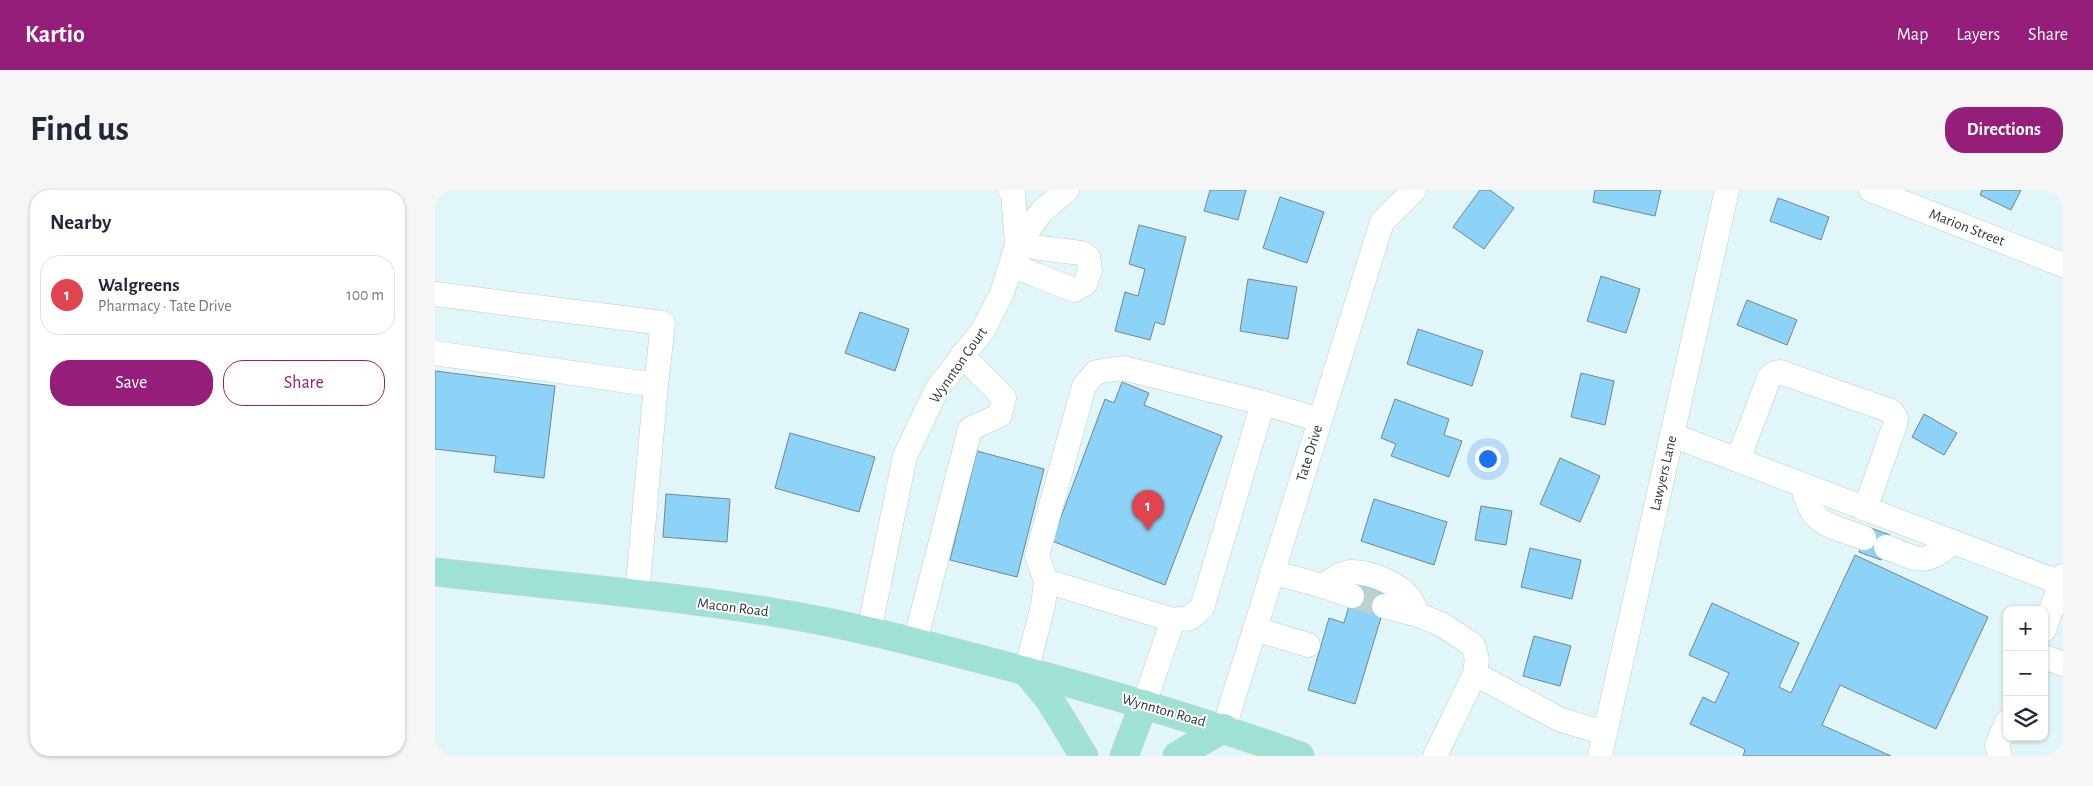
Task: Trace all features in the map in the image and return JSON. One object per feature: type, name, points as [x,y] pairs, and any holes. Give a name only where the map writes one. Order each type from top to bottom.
[{"type":"main road","name":"Macon Road","points":[[435,572],[772,612],[869,631],[1026,671]]},
{"type":"main road","name":"Wynnton Road","points":[[1026,671],[1224,728],[1300,756]]},
{"type":"main road","points":[[1026,671],[1049,699],[1084,756]]},
{"type":"main road","points":[[1124,756],[1144,704]]},
{"type":"main road","points":[[1177,756],[1224,728]]},
{"type":"street","points":[[1010,190],[1013,194],[1014,255]]},
{"type":"street","points":[[1014,255],[1042,211],[1067,190]]},
{"type":"street","name":"Tate Drive","points":[[1224,728],[1382,222],[1415,190]]},
{"type":"street","name":"Lawyers Lane","points":[[1600,756],[1727,190]]},
{"type":"street","name":"Marion Street","points":[[1871,190],[2063,265]]},
{"type":"street","name":"Wynnton Court","points":[[869,631],[905,456],[937,389],[983,330],[1002,293],[1014,255]]},
{"type":"street","points":[[435,294],[663,324],[637,595]]},
{"type":"street","points":[[435,353],[656,385]]},
{"type":"street","points":[[915,642],[970,429],[1000,415],[1004,398],[962,355]]},
{"type":"street","points":[[1026,671],[1043,606],[1046,581],[1037,556],[1084,386],[1096,372],[1123,368],[1263,403],[1319,420]]},
{"type":"street","points":[[1738,460],[1769,378],[1780,372],[1891,411],[1895,418],[1895,425],[1865,509]]},
{"type":"street","points":[[1046,581],[1173,620],[1191,618],[1202,608],[1263,403]]},
{"type":"street","points":[[1672,435],[1953,542],[2062,580],[2048,619]]},
{"type":"street","points":[[1803,485],[1806,503],[1813,515],[1821,522],[1875,543],[1912,557],[1927,560],[1937,555],[1953,542]]},
{"type":"street","points":[[1273,572],[1352,596]]},
{"type":"street","points":[[1323,586],[1333,579],[1350,572],[1371,576],[1398,586],[1411,600],[1417,615]]},
{"type":"street","points":[[1384,606],[1441,624],[1473,645],[1477,660],[1475,674],[1435,756]]},
{"type":"street","points":[[1144,704],[1173,620]]},
{"type":"street","points":[[1255,629],[1307,645]]},
{"type":"street","points":[[2048,658],[2063,664]]},
{"type":"street","points":[[1475,674],[1561,720],[1605,733]]},
{"type":"street","points":[[2000,756],[1997,745],[2003,731]]},
{"type":"building","points":[[1210,190],[1246,190],[1238,220],[1204,211]]},
{"type":"building","points":[[1480,190],[1490,190],[1514,208],[1484,249],[1453,227]]},
{"type":"building","points":[[1595,190],[1661,190],[1655,216],[1593,202]]},
{"type":"building","points":[[1982,190],[2021,190],[2011,210],[1980,195]]},
{"type":"building","points":[[1280,197],[1324,212],[1307,263],[1263,248]]},
{"type":"building","points":[[1778,198],[1829,217],[1821,240],[1770,221]]},
{"type":"building","points":[[1139,225],[1186,237],[1164,325],[1155,322],[1150,340],[1115,331],[1125,292],[1138,296],[1145,269],[1129,264]]},
{"type":"building","points":[[1601,276],[1640,289],[1626,333],[1587,321]]},
{"type":"building","points":[[1248,279],[1297,287],[1288,339],[1240,331]]},
{"type":"building","points":[[1747,300],[1797,320],[1787,345],[1737,325]]},
{"type":"building","points":[[860,312],[909,329],[895,371],[845,353]]},
{"type":"building","points":[[1418,329],[1483,351],[1472,386],[1407,364]]},
{"type":"building","points":[[435,371],[555,386],[544,478],[494,472],[496,456],[435,449]]},
{"type":"building","points":[[1581,373],[1614,381],[1605,425],[1571,417]]},
{"type":"building","points":[[1122,382],[1149,393],[1144,405],[1222,436],[1165,585],[1052,541],[1105,399],[1114,403]]},
{"type":"building","points":[[1395,399],[1449,419],[1444,435],[1462,441],[1449,477],[1391,456],[1396,444],[1381,438]]},
{"type":"building","points":[[1924,414],[1957,433],[1944,455],[1912,437]]},
{"type":"building","points":[[790,433],[875,457],[859,512],[775,488]]},
{"type":"building","points":[[977,451],[1044,469],[1017,577],[950,560]]},
{"type":"building","points":[[1560,458],[1600,476],[1580,522],[1540,504]]},
{"type":"building","points":[[666,494],[730,499],[727,542],[663,537]]},
{"type":"building","points":[[1374,499],[1447,522],[1434,565],[1361,541]]},
{"type":"building","points":[[1481,506],[1512,511],[1506,545],[1475,540]]},
{"type":"building","points":[[1868,527],[1890,535],[1881,560],[1859,552]]},
{"type":"building","points":[[1530,548],[1581,560],[1572,599],[1521,587]]},
{"type":"building","points":[[1855,555],[1988,617],[1936,729],[1840,685],[1822,725],[1891,756],[1743,756],[1745,750],[1743,748],[1690,724],[1703,697],[1715,703],[1729,673],[1689,655],[1712,603],[1799,643],[1779,687],[1791,693]]},
{"type":"building","points":[[1356,581],[1389,591],[1355,704],[1308,690],[1329,618],[1344,623]]},
{"type":"building","points":[[1534,636],[1571,646],[1560,686],[1523,676]]},
{"type":"tunnel","points":[[1352,596],[1384,606]]},
{"type":"place","name":"Walgreens","points":[[1148,531]]}]
